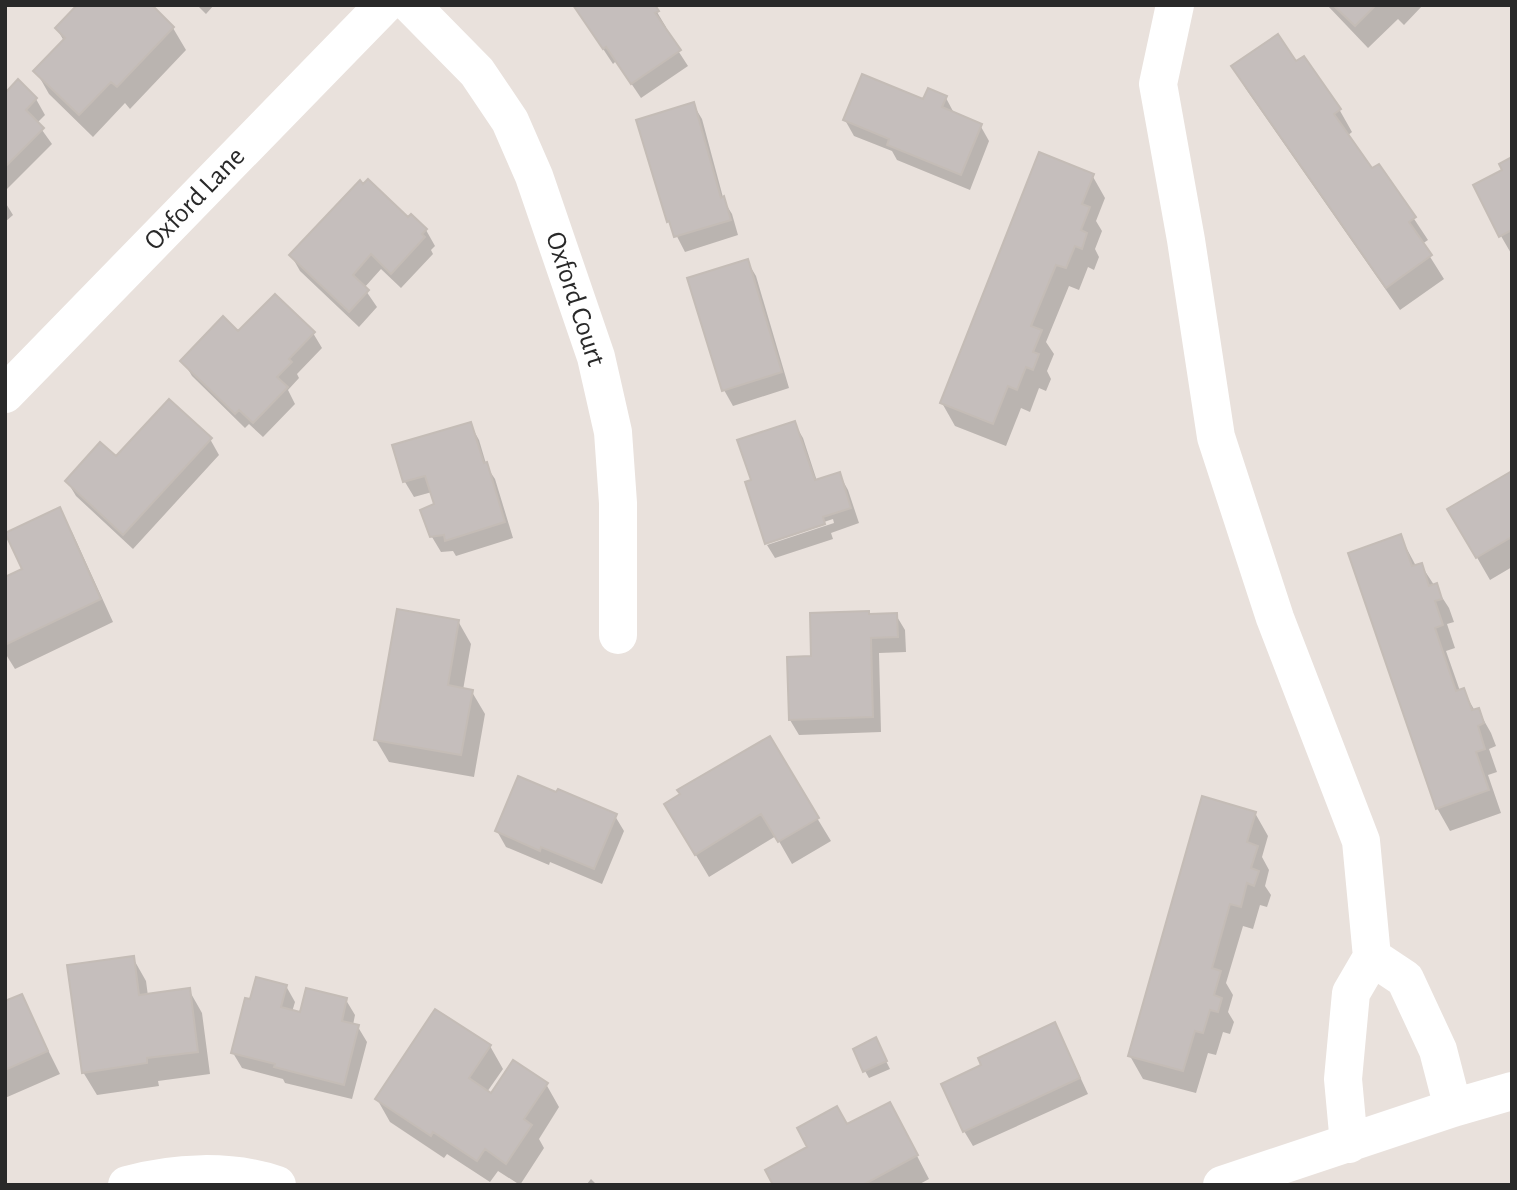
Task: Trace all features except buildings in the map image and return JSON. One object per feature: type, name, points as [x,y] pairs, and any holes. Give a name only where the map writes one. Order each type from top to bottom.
[{"type":"street","name":"Oxford Lane","points":[[5,394],[384,5]]},
{"type":"street","name":"Oxford Court","points":[[411,5],[477,72],[510,121],[534,176],[596,357],[613,432],[618,503],[618,635]]},
{"type":"street","points":[[1175,5],[1158,84],[1186,240],[1216,437],[1275,618],[1361,841],[1372,957],[1351,993],[1343,1079],[1349,1144]]},
{"type":"street","points":[[1372,957],[1405,979],[1438,1050],[1453,1108]]},
{"type":"street","points":[[1222,1185],[1512,1091]]},
{"type":"street","points":[[127,1185],[154,1177],[212,1174],[277,1185]]}]
